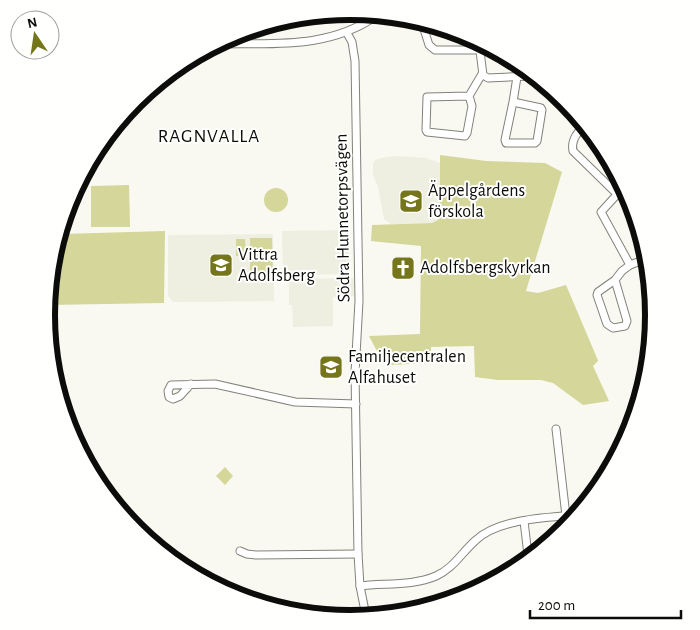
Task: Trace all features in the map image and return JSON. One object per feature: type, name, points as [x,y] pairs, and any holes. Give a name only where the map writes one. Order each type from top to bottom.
[{"type":"street","points":[[233,44],[323,40],[347,33],[368,21]]},
{"type":"street","points":[[424,30],[428,45],[435,50],[473,47]]},
{"type":"street","name":"Södra Hunnetorpsvägen","points":[[347,33],[352,42],[355,61],[359,301],[356,340],[358,554],[360,586],[365,609]]},
{"type":"street","points":[[469,96],[427,97],[427,132],[465,136],[467,133],[472,106],[469,96],[482,74],[479,50]]},
{"type":"street","points":[[482,74],[488,78],[523,76]]},
{"type":"street","points":[[513,102],[541,108],[535,143],[506,143],[505,140],[517,77]]},
{"type":"street","points":[[580,130],[576,134],[573,150],[617,194],[601,212],[630,265]]},
{"type":"street","points":[[615,280],[627,321],[624,326],[613,328],[607,324],[597,295],[599,290],[615,280],[622,271],[640,261]]},
{"type":"street","points":[[191,384],[221,385],[295,402],[356,404]]},
{"type":"street","points":[[360,586],[416,581],[432,577],[454,565],[476,540],[486,532],[508,524],[566,516],[556,429]]},
{"type":"street","points":[[524,521],[528,551]]},
{"type":"street","points":[[240,550],[247,554],[256,555],[358,554]]},
{"type":"shaded area","name":"Äppelgårdens förskola","points":[[397,156],[426,158],[440,163],[440,216],[438,220],[432,223],[391,224],[384,219],[378,187],[373,175],[373,164],[375,160],[381,158]]},
{"type":"shaded area","points":[[348,230],[349,274],[283,275],[282,231]]},
{"type":"shaded area","name":"Vittra Adolfsberg","points":[[273,234],[274,301],[173,302],[168,296],[168,235]]},
{"type":"shaded area","points":[[354,278],[354,296],[333,297],[333,326],[293,327],[292,305],[289,305],[289,279]]},
{"type":"green space","points":[[440,155],[486,161],[545,163],[562,172],[526,291],[538,293],[566,285],[597,358],[598,361],[593,366],[609,401],[583,405],[553,383],[541,380],[498,380],[475,377],[474,346],[431,347],[431,363],[388,365],[380,357],[369,336],[420,334],[421,246],[371,241],[372,225],[432,223],[438,220],[440,216]]},
{"type":"green space","points":[[129,185],[130,227],[91,227],[91,186]]},
{"type":"green space","points":[[276,188],[281,189],[287,195],[287,205],[281,211],[276,212],[271,211],[265,205],[264,200],[265,195],[271,189]]},
{"type":"green space","points":[[165,231],[164,303],[56,305],[58,276],[67,234]]},
{"type":"green space","points":[[250,238],[272,238],[273,273],[250,273]]},
{"type":"green space","points":[[236,239],[245,239],[246,256],[236,256]]},
{"type":"green space","points":[[225,467],[233,476],[225,485],[216,476]]},
{"type":"place","name":"Äppelgårdens förskola","points":[[411,201]]},
{"type":"place","name":"Vittra Adolfsberg","points":[[221,265]]},
{"type":"place","name":"Adolfsbergskyrkan","points":[[403,268]]},
{"type":"place","name":"Familjecentralen Alfahuset","points":[[331,367]]},
{"type":"district","name":"RAGNVALLA","points":[[209,136]]}]
